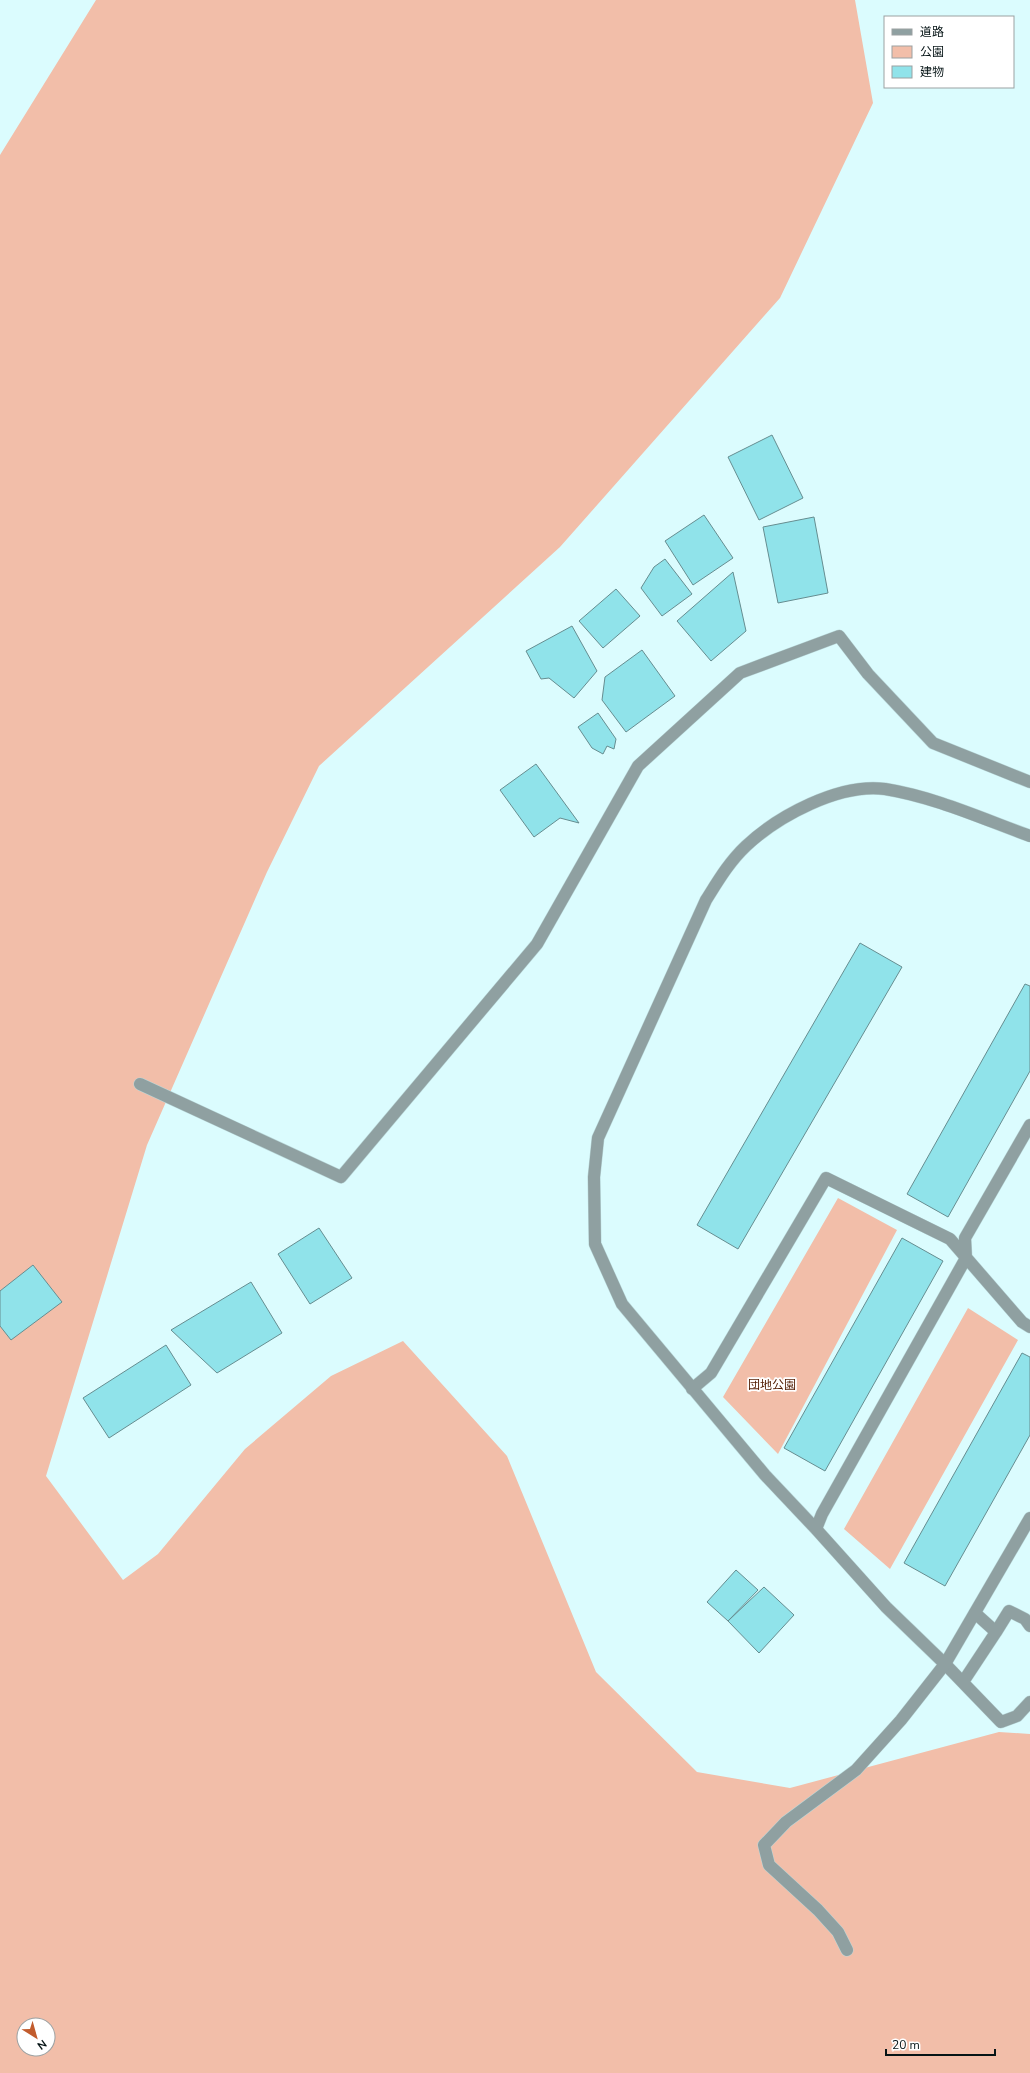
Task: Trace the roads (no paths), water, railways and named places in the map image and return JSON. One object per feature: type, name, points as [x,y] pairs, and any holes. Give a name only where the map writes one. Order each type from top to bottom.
[{"type":"street","points":[[140,1084],[341,1176],[537,944],[638,766],[740,673],[839,636],[868,674],[933,744],[1030,782]]},
{"type":"street","points":[[1030,836],[929,800],[884,789],[845,791],[801,808],[774,824],[746,847],[724,871],[706,900],[598,1138],[594,1177],[595,1244],[622,1304],[765,1475],[886,1607],[945,1664],[1001,1722],[1017,1716],[1030,1702]]},
{"type":"street","points":[[816,1529],[822,1514],[966,1258],[965,1238],[1030,1126]]},
{"type":"street","points":[[692,1388],[711,1373],[826,1178],[950,1239],[1022,1322],[1030,1327]]},
{"type":"street","points":[[847,1950],[838,1932],[828,1921],[769,1865],[764,1845],[786,1822],[856,1770],[901,1720],[945,1664],[1030,1518]]},
{"type":"street","points":[[963,1682],[1009,1611],[1025,1619],[1030,1626]]},
{"type":"street","points":[[975,1613],[996,1632]]},
{"type":"park label","name":"団地公園","points":[[772,1385]]}]
